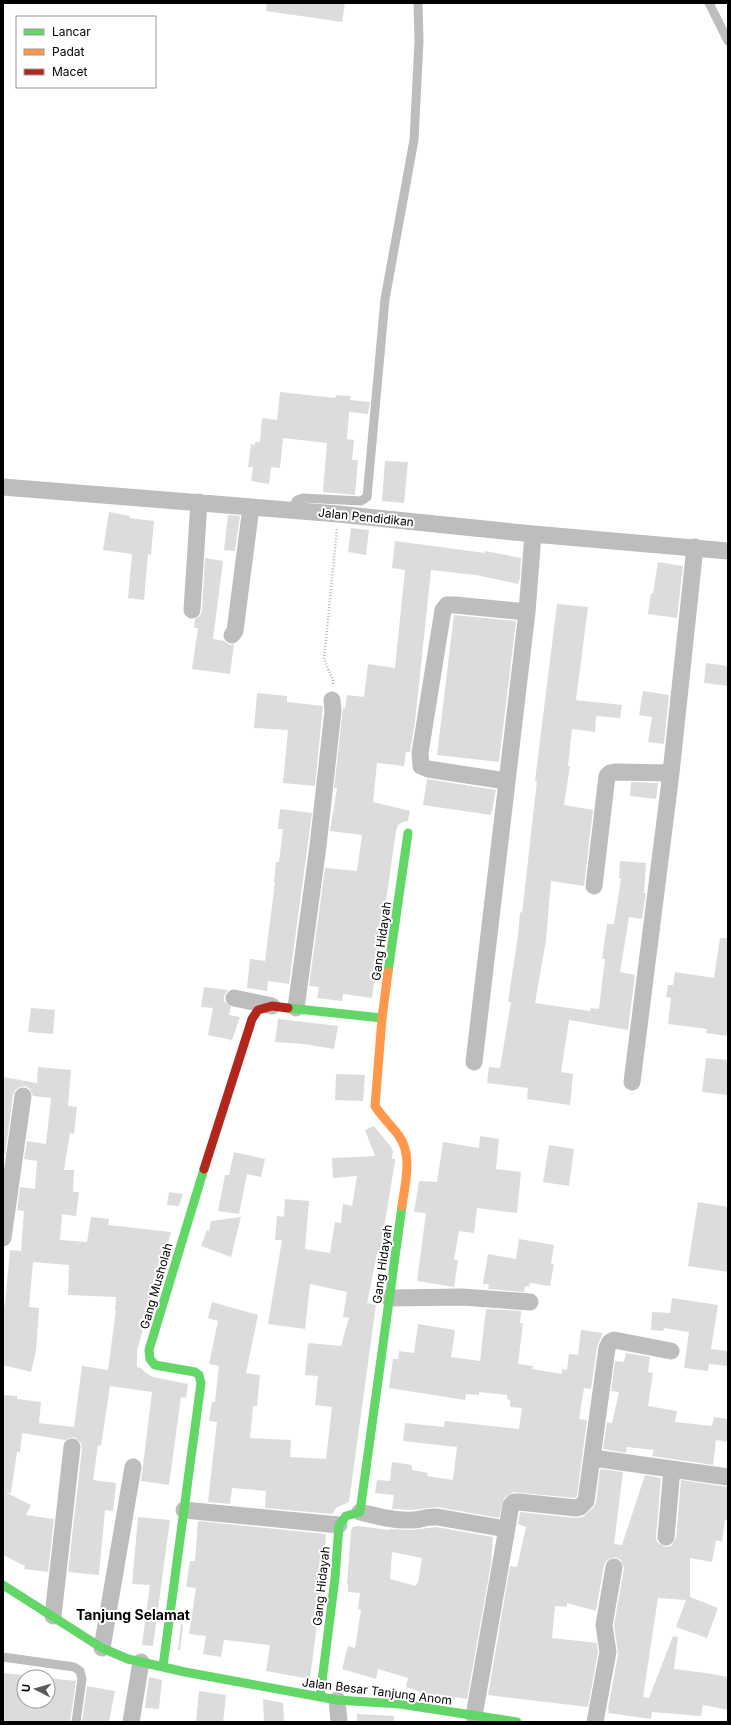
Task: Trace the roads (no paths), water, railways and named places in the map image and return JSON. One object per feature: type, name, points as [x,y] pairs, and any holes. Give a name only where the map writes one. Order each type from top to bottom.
[{"type":"street","name":"Jalan Pendidikan","points":[[3,487],[338,514],[533,534],[728,551]]},
{"type":"street","points":[[192,610],[199,502]]},
{"type":"street","points":[[232,635],[235,631],[251,507]]},
{"type":"street","points":[[474,1062],[527,612],[533,534]]},
{"type":"street","points":[[632,1082],[670,773],[695,547]]},
{"type":"street","points":[[506,781],[428,769],[421,766],[420,753],[443,610],[447,605],[455,605],[527,612]]},
{"type":"street","points":[[296,1008],[318,846],[333,711],[332,700]]},
{"type":"street","points":[[594,886],[607,776],[610,773],[615,772],[670,773]]},
{"type":"street","name":"Gang Hidayah","points":[[360,1512],[407,1154],[400,1138],[375,1106],[382,1018],[408,832]]},
{"type":"street","points":[[234,998],[272,1006],[382,1018]]},
{"type":"street","name":"Gang Musholah","points":[[163,1666],[201,1383],[199,1375],[195,1372],[155,1365],[150,1359],[149,1350],[186,1224],[252,1019],[258,1010],[272,1006]]},
{"type":"street","points":[[3,1238],[23,1096]]},
{"type":"street","points":[[389,1298],[462,1297],[530,1302]]},
{"type":"street","points":[[474,1716],[511,1505],[514,1502],[576,1508],[580,1507],[586,1501],[607,1348],[610,1342],[614,1340],[671,1351]]},
{"type":"street","points":[[53,1616],[72,1446]]},
{"type":"street","points":[[593,1458],[728,1478]]},
{"type":"street","points":[[102,1648],[133,1467]]},
{"type":"street","points":[[666,1537],[672,1469]]},
{"type":"street","points":[[184,1510],[339,1525],[346,1516],[360,1512],[386,1518],[411,1521],[426,1516],[437,1517],[506,1529]]},
{"type":"street","name":"Gang Hidayah","points":[[320,1697],[335,1578],[339,1525]]},
{"type":"street","points":[[595,1722],[608,1652],[604,1625],[614,1567]]},
{"type":"street","name":"Jalan Besar Tanjung Anom","points":[[3,1585],[102,1648],[128,1659],[337,1700],[400,1704],[517,1722]]},
{"type":"street","points":[[132,1722],[141,1662]]},
{"type":"street","points":[[337,1700],[339,1722]]},
{"type":"lane","points":[[291,510],[297,500],[303,498],[361,501],[367,497],[385,299],[414,140],[419,41],[418,3]]},
{"type":"lane","points":[[709,3],[728,41]]},
{"type":"lane","points":[[3,1657],[74,1667],[80,1671],[82,1679],[76,1722]]},
{"type":"district","name":"Tanjung Selamat","points":[[133,1614]]}]
